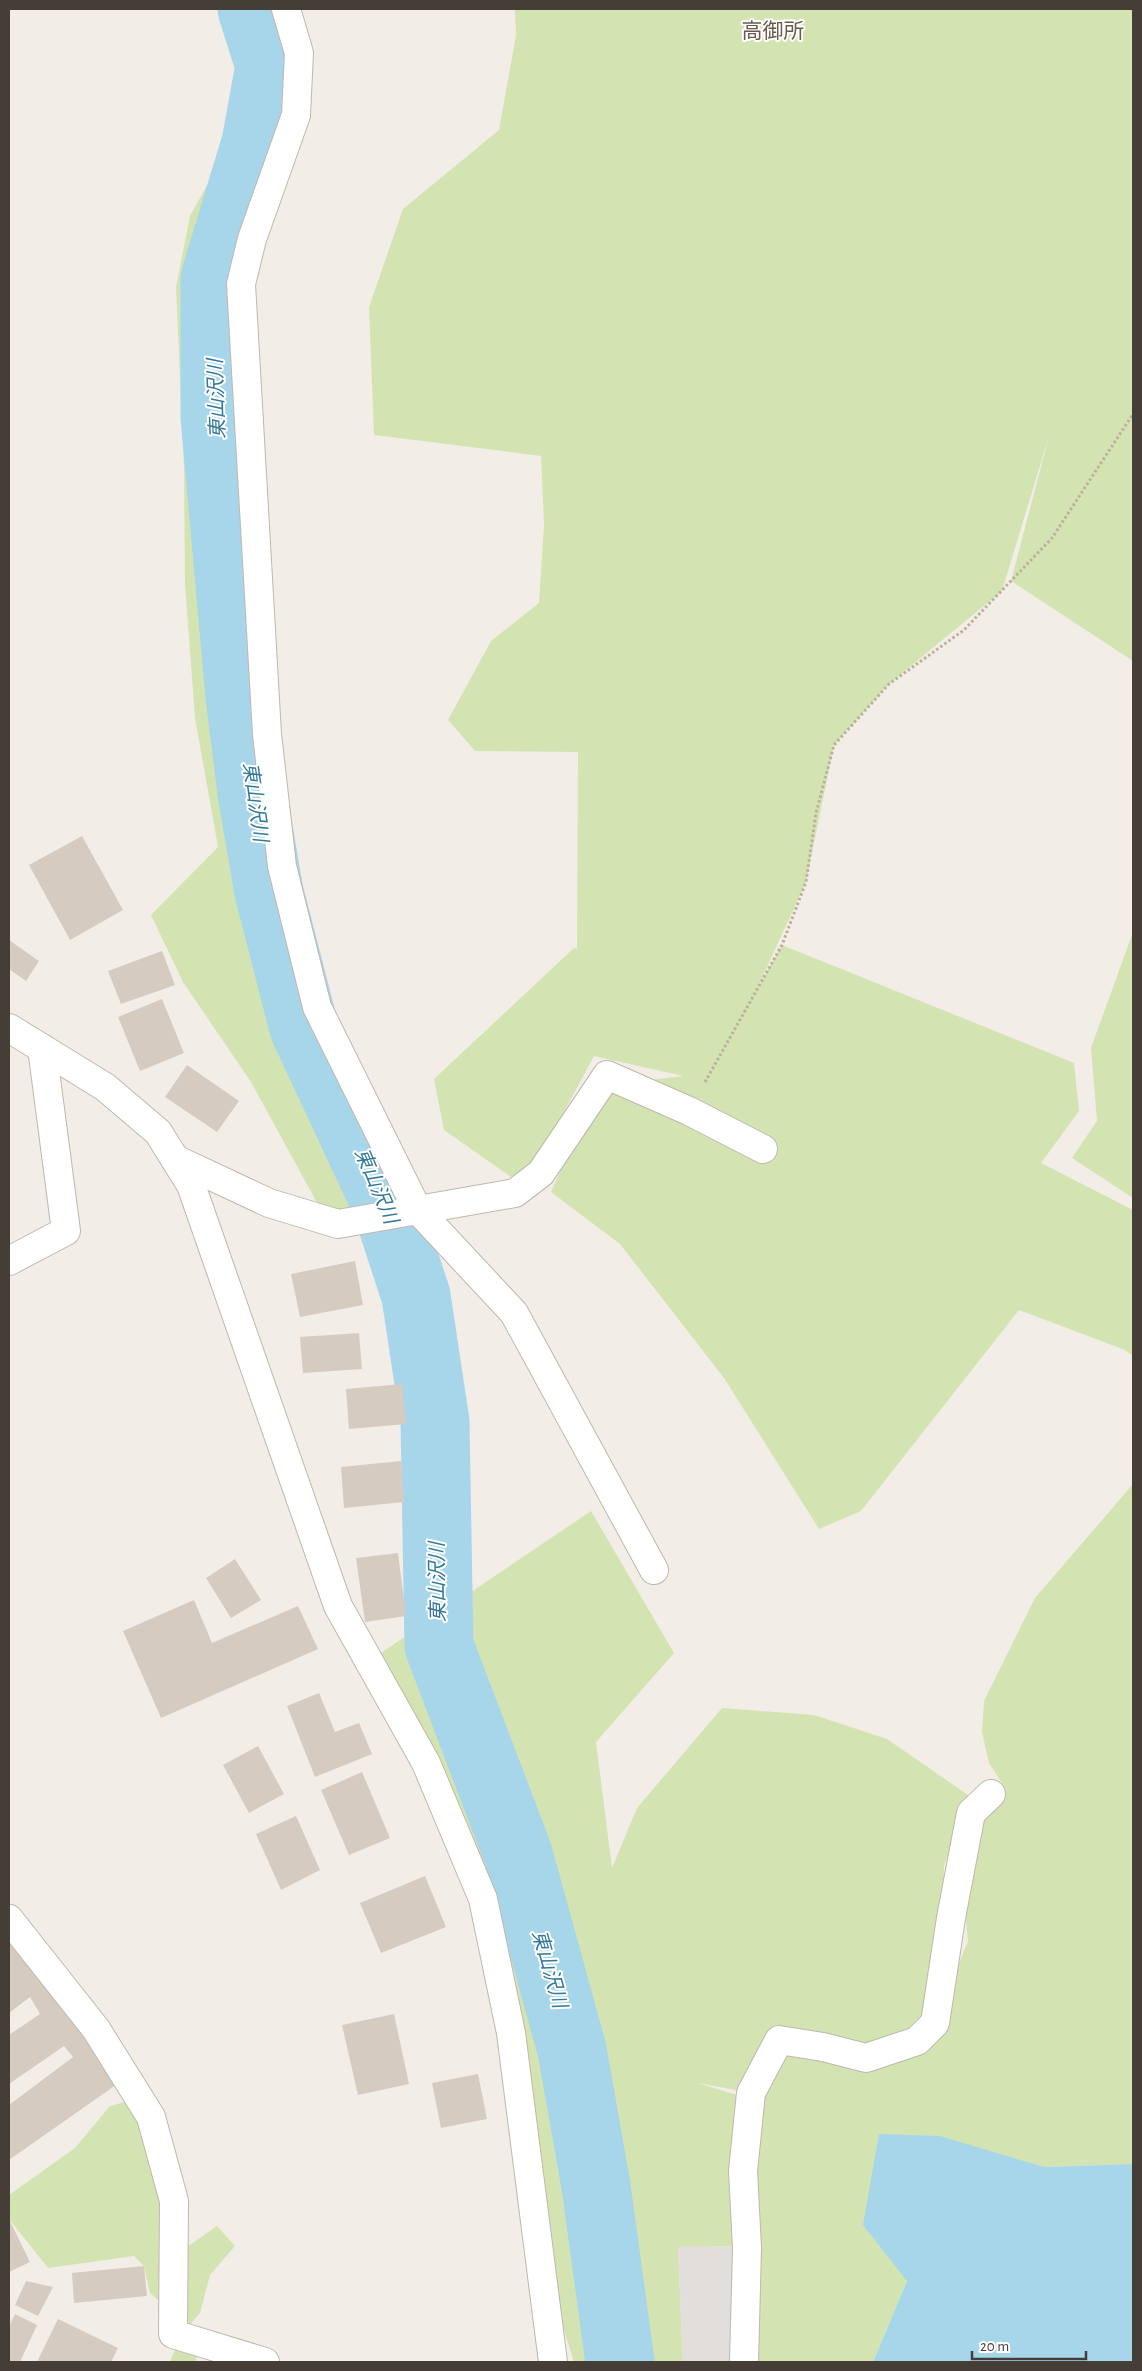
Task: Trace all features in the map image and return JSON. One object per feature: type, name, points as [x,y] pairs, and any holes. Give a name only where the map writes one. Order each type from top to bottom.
[{"type":"street","points":[[286,9],[299,53],[296,115],[252,239],[241,284],[268,744],[282,866],[317,1007],[410,1211],[514,1313],[654,1570]]},
{"type":"street","points":[[9,1028],[105,1087],[158,1132],[191,1185],[338,1606],[426,1763],[483,1899],[511,2033],[553,2362]]},
{"type":"street","points":[[9,1261],[66,1231],[42,1048]]},
{"type":"street","points":[[175,1159],[269,1203],[338,1224],[516,1193],[541,1173],[607,1075],[689,1111],[763,1150]]},
{"type":"street","points":[[744,2362],[747,2248],[744,2170],[751,2093],[779,2040],[823,2047],[866,2058],[917,2042],[935,2023],[951,1918],[971,1813],[991,1794]]},
{"type":"street","points":[[9,1919],[96,2029],[151,2118],[174,2201],[173,2334],[265,2362]]},
{"type":"path","points":[[689,1111],[782,945],[806,882],[816,813],[834,745],[889,684],[964,630],[1052,538],[1133,414]]},
{"type":"green space","points":[[223,9],[270,9],[289,58],[285,113],[245,231],[288,928],[401,1197],[327,1221],[251,1082],[183,982],[151,915],[218,847],[195,718],[185,584],[184,467],[176,287],[190,216],[225,153],[244,96],[231,32]]},
{"type":"green space","points":[[515,9],[1133,9],[1133,661],[1011,581],[1049,436],[1002,591],[889,684],[834,745],[806,882],[757,989],[782,945],[1074,1063],[1079,1111],[1041,1163],[1133,1210],[1133,1356],[1125,1350],[1019,1310],[861,1511],[819,1529],[724,1378],[620,1244],[551,1192],[599,1086],[683,1076],[594,1056],[524,1186],[444,1130],[434,1079],[574,948],[577,949],[578,752],[475,751],[448,720],[491,641],[539,603],[544,524],[541,456],[374,435],[369,307],[403,209],[499,130],[516,35]]},
{"type":"green space","points":[[1133,932],[1133,1198],[1072,1158],[1097,1121],[1091,1048]]},
{"type":"green space","points":[[1133,1484],[1133,2164],[1044,2167],[907,2281],[873,2362],[754,2362],[747,2246],[678,2247],[683,2362],[574,2362],[538,2245],[511,2033],[453,1826],[369,1661],[591,1511],[674,1653],[596,1742],[612,1868],[637,1808],[722,1708],[814,1715],[887,1739],[971,1797],[944,1865],[945,1991],[935,2023],[968,1941],[960,1862],[977,1808],[1002,1783],[989,1763],[982,1732],[984,1701],[1035,1598]],"holes":[[[698,2083],[751,2093],[750,2099]]]},
{"type":"green space","points":[[132,2100],[159,2188],[174,2256],[217,2226],[235,2246],[210,2275],[200,2313],[189,2326],[150,2293],[144,2266],[134,2256],[48,2268],[9,2219],[9,2195],[75,2148],[110,2106]]},
{"type":"green space","points":[[180,2337],[199,2353],[195,2362],[170,2362]]},
{"type":"shaded area","points":[[747,2246],[744,2362],[683,2362],[678,2247]]},
{"type":"water","points":[[879,2134],[940,2136],[1044,2167],[1133,2164],[1133,2362],[873,2362],[907,2281],[863,2225]]},
{"type":"building","points":[[82,836],[123,910],[70,940],[29,865]]},
{"type":"building","points":[[9,940],[39,961],[26,981],[9,969]]},
{"type":"building","points":[[162,951],[175,985],[121,1004],[108,971]]},
{"type":"building","points":[[162,999],[184,1053],[140,1071],[118,1017]]},
{"type":"building","points":[[187,1065],[239,1101],[217,1132],[165,1097]]},
{"type":"building","points":[[355,1261],[363,1305],[300,1317],[291,1274]]},
{"type":"building","points":[[359,1333],[362,1369],[303,1373],[300,1337]]},
{"type":"building","points":[[402,1384],[406,1424],[349,1429],[346,1389]]},
{"type":"building","points":[[401,1461],[404,1502],[344,1508],[341,1467]]},
{"type":"building","points":[[398,1553],[406,1616],[365,1622],[356,1558]]},
{"type":"building","points":[[235,1559],[261,1600],[231,1618],[206,1578]]},
{"type":"building","points":[[194,1600],[212,1643],[298,1606],[318,1649],[161,1718],[123,1631]]},
{"type":"building","points":[[319,1693],[335,1732],[359,1723],[372,1754],[315,1777],[287,1706]]},
{"type":"building","points":[[258,1746],[284,1794],[249,1813],[223,1765]]},
{"type":"building","points":[[362,1772],[390,1838],[349,1855],[321,1790]]},
{"type":"building","points":[[296,1816],[320,1870],[281,1890],[256,1834]]},
{"type":"building","points":[[425,1876],[446,1927],[381,1953],[360,1903]]},
{"type":"building","points":[[9,1934],[123,2080],[9,2160],[9,2105],[73,2057],[64,2046],[9,2084],[9,2035],[40,2014],[30,1997],[9,2013]]},
{"type":"building","points":[[394,2014],[409,2084],[358,2095],[342,2025]]},
{"type":"building","points":[[478,2074],[487,2119],[441,2128],[432,2083]]},
{"type":"building","points":[[9,2219],[30,2262],[9,2272]]},
{"type":"building","points":[[144,2266],[147,2296],[74,2303],[72,2273]]},
{"type":"building","points":[[26,2281],[53,2287],[38,2316],[15,2305]]},
{"type":"building","points":[[15,2314],[37,2325],[20,2362],[9,2362],[9,2327]]},
{"type":"building","points":[[58,2319],[118,2348],[111,2362],[37,2362]]},
{"type":"waterway","name":"東山沢川","points":[[252,9],[270,66],[256,143],[215,278],[215,417],[240,697],[252,793],[269,892],[304,1028],[386,1204],[416,1296],[435,1422],[439,1646],[518,1854],[572,2050],[596,2186],[620,2362]]},
{"type":"district","name":"高御所","points":[[773,31]]}]
